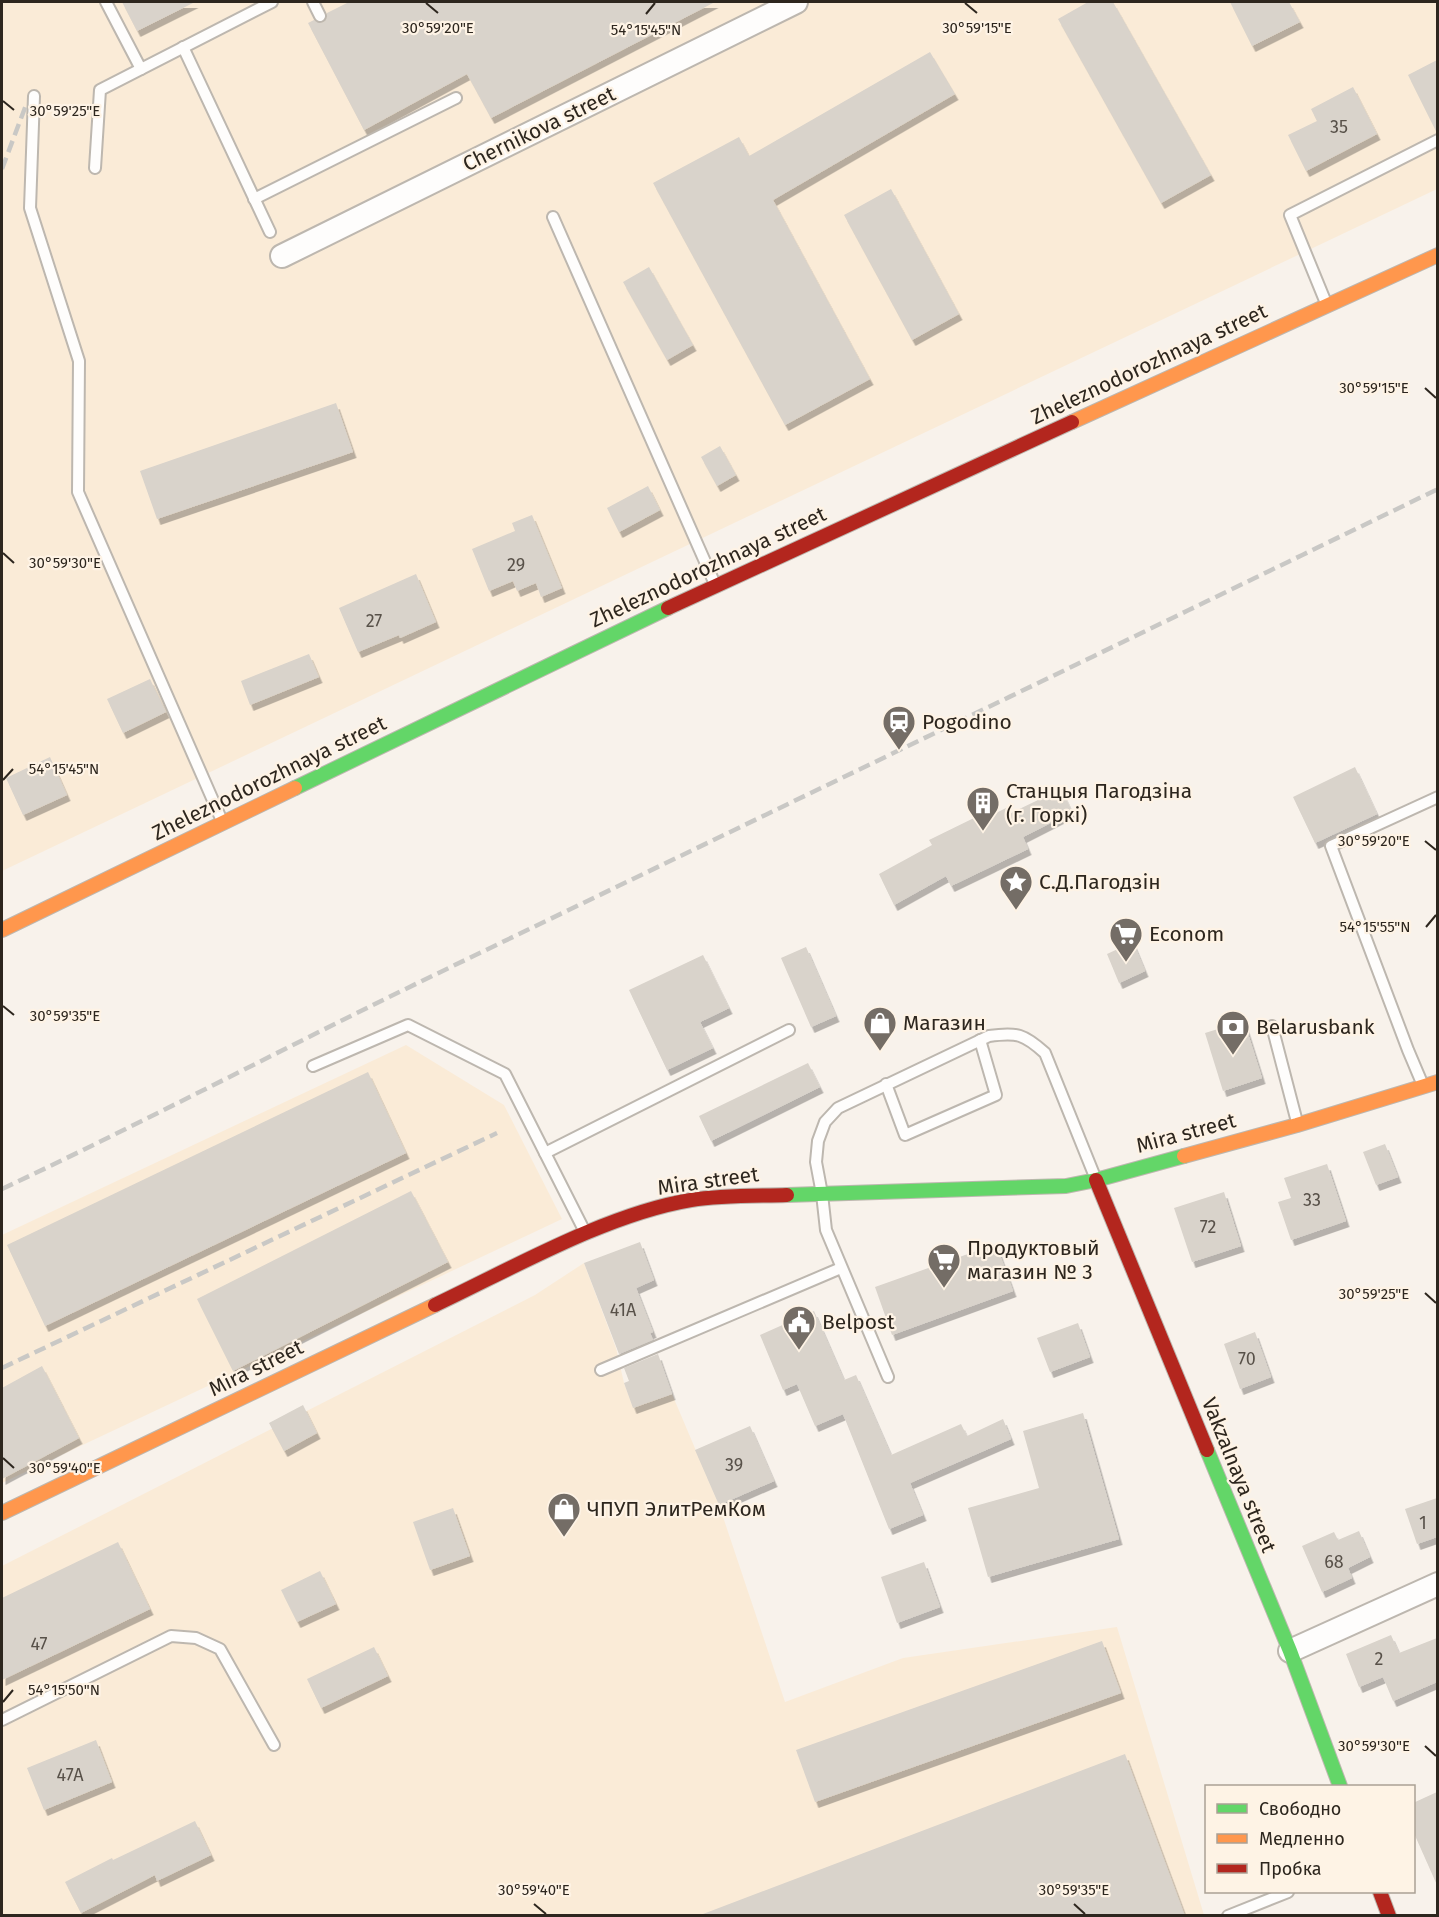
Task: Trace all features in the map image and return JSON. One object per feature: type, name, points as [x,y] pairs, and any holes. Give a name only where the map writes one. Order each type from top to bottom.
[{"type":"street","name":"Chernikova street","points":[[282,256],[796,2]]},
{"type":"street","name":"Zheleznodorozhnaya street","points":[[2,930],[715,585],[1437,255]]},
{"type":"street","name":"Mira street","points":[[2,1514],[586,1233],[649,1210],[690,1200],[734,1195],[1034,1188],[1066,1185],[1096,1180],[1298,1125],[1437,1082]]},
{"type":"street","name":"Vakzalnaya street","points":[[1096,1180],[1290,1651],[1340,1785]]},
{"type":"street","points":[[1290,1651],[1437,1584]]},
{"type":"street","points":[[1380,1893],[1389,1916]]},
{"type":"lane","points":[[106,2],[141,69]]},
{"type":"lane","points":[[95,168],[100,90],[272,2]]},
{"type":"lane","points":[[312,2],[320,16]]},
{"type":"lane","points":[[183,47],[270,232]]},
{"type":"lane","points":[[34,96],[30,208],[80,361],[78,492],[223,824]]},
{"type":"lane","points":[[254,199],[456,98]]},
{"type":"lane","points":[[1328,306],[1290,215],[1437,140]]},
{"type":"lane","points":[[553,218],[715,585]]},
{"type":"lane","points":[[1423,1086],[1331,846],[1437,797]]},
{"type":"lane","points":[[313,1066],[408,1025],[506,1074],[586,1233]]},
{"type":"lane","points":[[1272,1026],[1298,1125]]},
{"type":"lane","points":[[545,1153],[789,1030]]},
{"type":"lane","points":[[888,1377],[826,1230],[816,1162],[818,1141],[825,1122],[838,1108],[989,1036],[1012,1033],[1031,1041],[1045,1053],[1096,1180]]},
{"type":"lane","points":[[886,1084],[905,1135],[996,1095],[980,1040]]},
{"type":"lane","points":[[601,1370],[842,1268]]},
{"type":"lane","points":[[2,1720],[171,1636],[196,1638],[220,1649],[274,1745]]},
{"type":"lane","points":[[1228,1916],[1286,1893]]},
{"type":"shaded area","points":[[2,2],[1437,2],[1437,189],[2,871]]},
{"type":"shaded area","points":[[406,1045],[504,1105],[562,1219],[2,1483],[2,1235]]},
{"type":"shaded area","points":[[584,1263],[616,1348],[624,1383],[633,1407],[672,1394],[719,1505],[785,1702],[903,1658],[1117,1627],[1204,1915],[2,1916],[2,1566],[535,1295]]},
{"type":"building","points":[[122,2],[195,2],[137,31]]},
{"type":"building","points":[[349,2],[715,2],[491,118],[467,74],[364,130],[308,23],[314,20],[319,23],[324,22],[327,13]]},
{"type":"building","points":[[1088,2],[1113,2],[1211,175],[1161,203],[1058,19]]},
{"type":"building","points":[[1230,2],[1289,2],[1300,22],[1252,46]]},
{"type":"building","points":[[930,52],[955,94],[773,200],[870,379],[785,425],[653,183],[739,137],[749,156]]},
{"type":"building","points":[[1437,60],[1437,133],[1408,75]]},
{"type":"building","points":[[1353,87],[1377,134],[1306,171],[1288,135],[1317,121],[1311,109]]},
{"type":"building","points":[[891,189],[959,314],[912,340],[844,215]]},
{"type":"building","points":[[649,267],[693,345],[667,360],[623,282]]},
{"type":"building","points":[[336,403],[353,452],[157,519],[140,471]]},
{"type":"building","points":[[720,446],[736,475],[717,486],[701,457]]},
{"type":"building","points":[[648,486],[660,510],[619,532],[607,508]]},
{"type":"building","points":[[532,515],[562,588],[541,597],[536,583],[517,591],[513,581],[489,591],[472,549],[515,531],[512,523]]},
{"type":"building","points":[[416,574],[436,622],[400,638],[399,635],[358,652],[339,608]]},
{"type":"building","points":[[309,654],[319,677],[250,705],[241,681]]},
{"type":"building","points":[[150,679],[166,712],[123,733],[107,699]]},
{"type":"building","points":[[50,757],[67,795],[23,815],[6,778]]},
{"type":"building","points":[[1355,767],[1377,814],[1315,843],[1293,797]]},
{"type":"building","points":[[1061,789],[1072,812],[1023,837],[1028,849],[951,886],[946,876],[894,905],[879,874],[932,845],[929,840],[978,816],[980,821],[1008,807],[1011,813]]},
{"type":"building","name":"Econom","points":[[1133,942],[1145,971],[1119,983],[1107,954]]},
{"type":"building","points":[[806,947],[836,1016],[811,1027],[781,958]]},
{"type":"building","points":[[703,955],[729,1008],[700,1022],[713,1048],[667,1070],[629,990]]},
{"type":"building","name":"Belarusbank","points":[[1244,1021],[1262,1078],[1223,1091],[1205,1033]]},
{"type":"building","points":[[808,1063],[820,1087],[711,1141],[699,1116]]},
{"type":"building","points":[[368,1072],[406,1153],[45,1326],[7,1245]]},
{"type":"building","points":[[1385,1144],[1398,1177],[1376,1185],[1363,1152]]},
{"type":"building","points":[[1327,1164],[1346,1221],[1291,1240],[1278,1202],[1291,1198],[1284,1178]]},
{"type":"building","points":[[411,1191],[448,1262],[233,1371],[197,1299]]},
{"type":"building","points":[[1224,1192],[1241,1246],[1192,1262],[1174,1208]]},
{"type":"building","points":[[640,1242],[654,1280],[636,1288],[653,1332],[650,1333],[653,1340],[619,1354],[584,1263]]},
{"type":"building","name":"Продуктовый магазин № 3","points":[[996,1244],[1013,1291],[892,1335],[875,1287]]},
{"type":"building","points":[[814,1311],[844,1380],[856,1375],[891,1455],[961,1424],[967,1436],[1003,1419],[1011,1439],[910,1483],[923,1515],[889,1529],[843,1414],[815,1426],[797,1384],[783,1390],[760,1335]]},
{"type":"building","points":[[1078,1323],[1090,1357],[1050,1372],[1037,1338]]},
{"type":"building","points":[[1255,1332],[1271,1377],[1240,1389],[1224,1344]]},
{"type":"building","points":[[658,1354],[672,1394],[633,1408],[624,1383],[629,1381],[624,1368]]},
{"type":"building","points":[[42,1366],[79,1438],[2,1479],[2,1388]]},
{"type":"building","points":[[303,1405],[317,1433],[284,1451],[269,1423]]},
{"type":"building","points":[[1083,1413],[1119,1539],[988,1577],[968,1508],[1039,1488],[1023,1431]]},
{"type":"building","points":[[750,1426],[774,1481],[719,1505],[695,1450]]},
{"type":"building","points":[[1437,1498],[1437,1537],[1417,1544],[1405,1509]]},
{"type":"building","points":[[453,1508],[470,1556],[430,1570],[413,1522]]},
{"type":"building","points":[[1359,1531],[1370,1557],[1348,1568],[1352,1578],[1322,1592],[1302,1546],[1334,1532],[1338,1540]]},
{"type":"building","points":[[118,1542],[150,1609],[2,1680],[2,1598]]},
{"type":"building","points":[[924,1562],[940,1607],[897,1623],[881,1577]]},
{"type":"building","points":[[320,1571],[336,1604],[297,1622],[281,1590]]},
{"type":"building","points":[[1391,1635],[1399,1653],[1437,1638],[1437,1682],[1393,1701],[1383,1677],[1359,1687],[1346,1654]]},
{"type":"building","points":[[1102,1641],[1121,1693],[815,1802],[796,1750]]},
{"type":"building","points":[[374,1647],[388,1676],[321,1708],[307,1679]]},
{"type":"building","points":[[96,1740],[112,1782],[44,1810],[27,1768]]},
{"type":"building","points":[[1125,1754],[1185,1916],[703,1916],[703,1914]]},
{"type":"building","points":[[1437,1792],[1437,1885],[1415,1836],[1415,1802]]},
{"type":"building","points":[[195,1821],[211,1855],[157,1881],[155,1875],[81,1913],[65,1882]]},
{"type":"railway","points":[[2,169],[26,105]]},
{"type":"railway","points":[[2,1189],[426,979],[1438,489]]},
{"type":"railway","points":[[2,1368],[497,1133]]},
{"type":"traffic: fast","points":[[295,788],[668,608]]},
{"type":"traffic: fast","points":[[787,1195],[1066,1186],[1184,1156]]},
{"type":"traffic: fast","points":[[1207,1450],[1290,1651],[1340,1785]]},
{"type":"traffic: slow","points":[[1072,422],[1438,255]]},
{"type":"traffic: slow","points":[[2,930],[295,788]]},
{"type":"traffic: slow","points":[[1184,1156],[1297,1125],[1438,1082]]},
{"type":"traffic: slow","points":[[2,1513],[435,1305]]},
{"type":"traffic: jam","points":[[668,608],[1072,422]]},
{"type":"traffic: jam","points":[[1096,1180],[1207,1450]]},
{"type":"traffic: jam","points":[[435,1305],[528,1259],[627,1217],[691,1200],[727,1196],[787,1195]]},
{"type":"traffic: jam","points":[[1380,1893],[1389,1916]]},
{"type":"place","name":"Pogodino","points":[[899,751]]},
{"type":"place","name":"Станцыя Пагодзіна (г. Горкі)","points":[[983,832]]},
{"type":"place","name":"С.Д.Пагодзін","points":[[1016,911]]},
{"type":"place","name":"Econom","points":[[1126,963]]},
{"type":"place","name":"Магазин","points":[[880,1052]]},
{"type":"place","name":"Belarusbank","points":[[1233,1056]]},
{"type":"place","name":"Продуктовый магазин № 3","points":[[944,1289]]},
{"type":"place","name":"Belpost","points":[[799,1351]]},
{"type":"place","name":"ЧПУП ЭлитРемКом","points":[[564,1538]]}]
